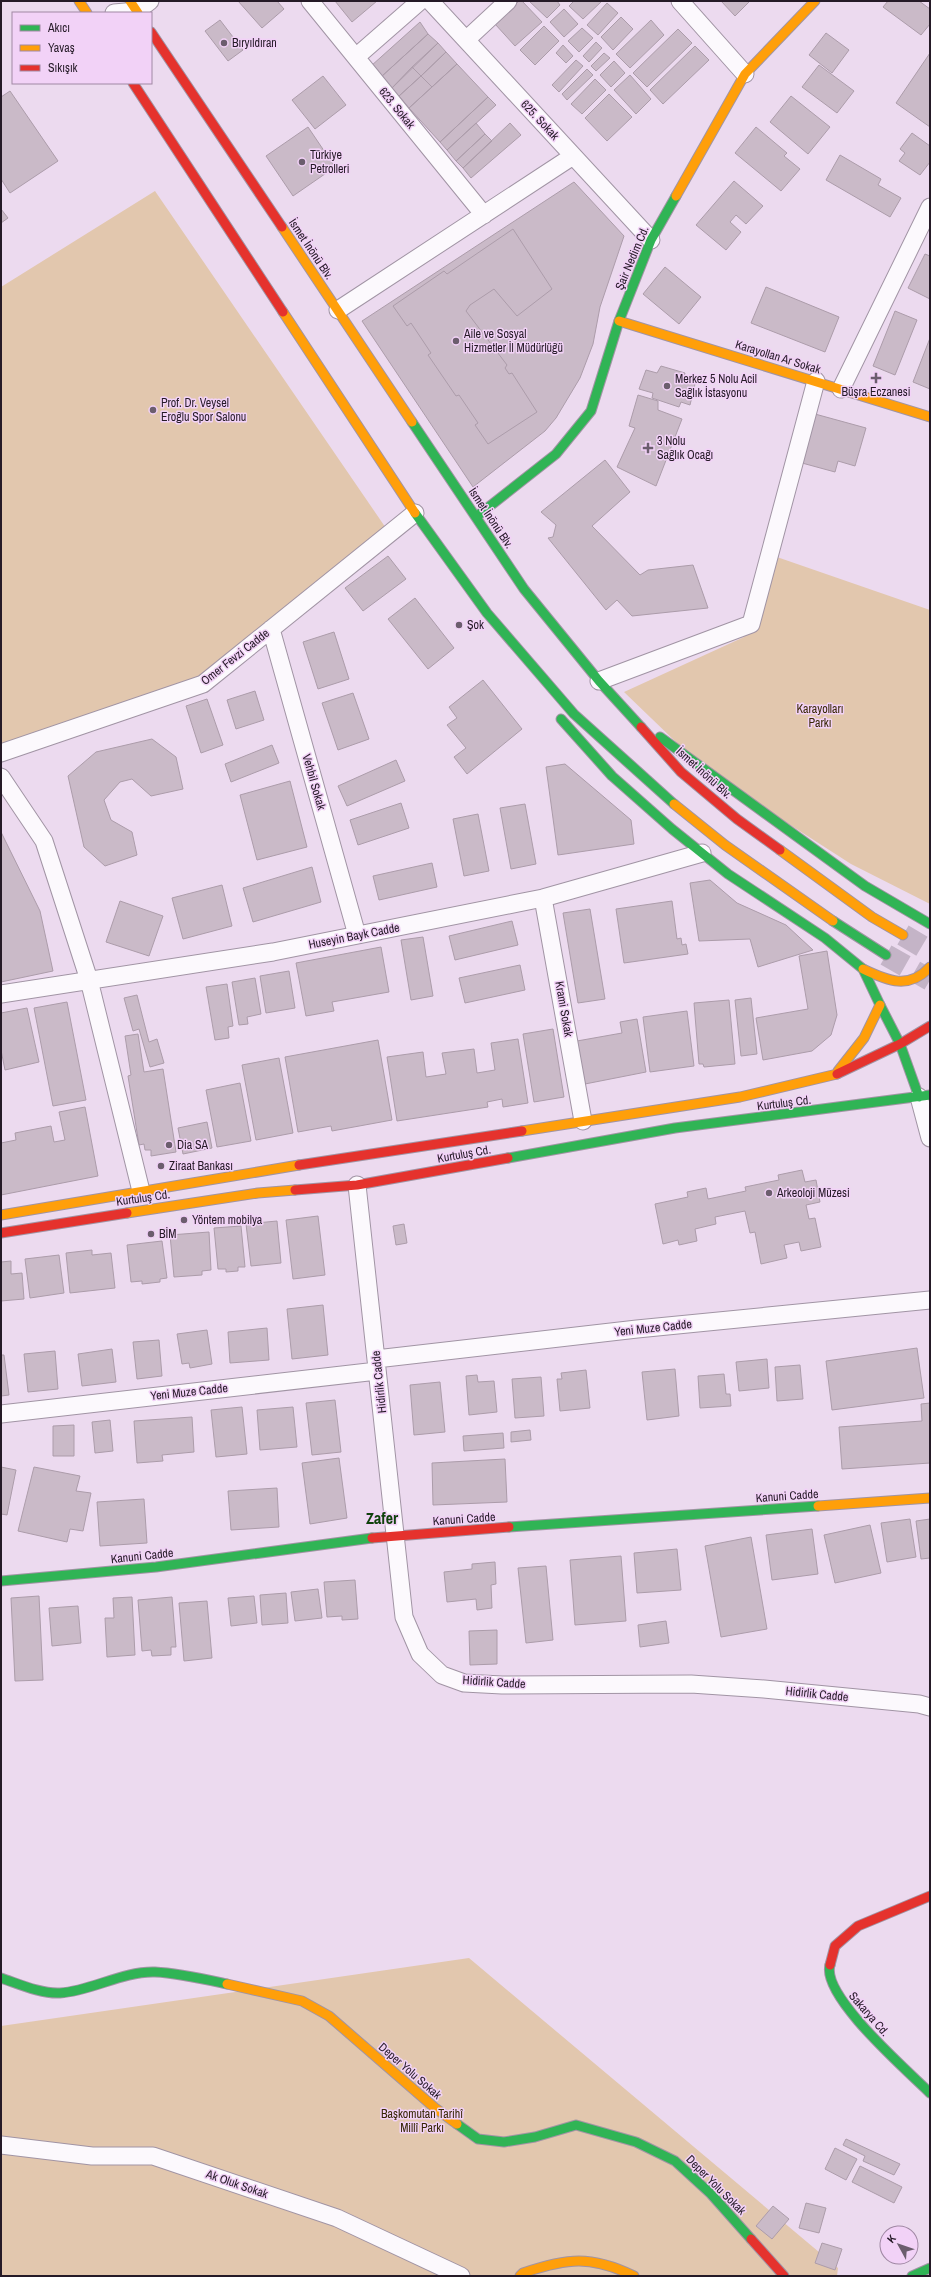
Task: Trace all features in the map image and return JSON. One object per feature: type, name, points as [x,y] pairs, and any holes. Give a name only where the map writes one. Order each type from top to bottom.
[{"type":"main road","points":[[79,1],[86,12]]},
{"type":"main road","name":"Şair Nedim Cd.","points":[[476,517],[556,454],[591,411],[619,321],[651,240],[745,74],[815,1]]},
{"type":"main road","name":"İsmet İnönü Blv.","points":[[152,33],[524,589],[599,681],[681,772],[737,819],[872,917],[902,935]]},
{"type":"main road","points":[[134,84],[415,513],[487,613],[526,673]]},
{"type":"main road","name":"Karayollan Ar Sokak","points":[[619,321],[930,416]]},
{"type":"main road","points":[[487,613],[574,714],[652,786],[725,845],[838,925],[886,955]]},
{"type":"main road","points":[[554,711],[612,776],[702,853],[728,874],[826,938],[863,969],[886,980],[910,982],[926,972],[930,967]]},
{"type":"main road","points":[[636,722],[686,754],[762,813],[865,886],[930,925]]},
{"type":"main road","points":[[863,969],[925,1096]]},
{"type":"main road","points":[[835,1075],[864,1038],[880,1005]]},
{"type":"main road","name":"Kurtuluş Cd.","points":[[1,1215],[248,1172],[740,1097],[835,1075],[900,1044],[930,1026]]},
{"type":"main road","name":"Kurtuluş Cd.","points":[[1,1233],[258,1193],[357,1185],[675,1128],[925,1096]]},
{"type":"main road","name":"Kanuni Cadde","points":[[1,1581],[156,1568],[396,1535],[930,1498]]},
{"type":"main road","name":"Sakarya Cd.","points":[[930,1896],[858,1926],[835,1946],[828,1971],[839,1997],[863,2028],[930,2093]]},
{"type":"main road","name":"Deper Yolu Sokak","points":[[1,1978],[28,1988],[58,1993],[80,1990],[128,1976],[154,1972],[206,1980],[302,2001],[329,2016],[435,2108],[478,2139],[504,2142],[535,2137],[576,2125],[636,2142],[675,2160],[711,2194],[784,2276]]},
{"type":"main road","points":[[520,2276],[523,2273],[556,2261],[590,2259],[623,2270],[634,2276]]},
{"type":"main road","points":[[912,2276],[930,2268]]},
{"type":"street","name":"623. Sokak","points":[[310,1],[484,215]]},
{"type":"street","points":[[356,57],[420,1]]},
{"type":"street","name":"625. Sokak","points":[[430,1],[651,240]]},
{"type":"street","points":[[466,40],[508,1]]},
{"type":"street","points":[[680,1],[745,74]]},
{"type":"street","points":[[118,12],[139,6]]},
{"type":"street","points":[[338,310],[573,156]]},
{"type":"street","points":[[841,389],[930,207]]},
{"type":"street","points":[[599,681],[751,624],[816,381]]},
{"type":"street","name":"Omer Fevzi Cadde","points":[[1,753],[203,684],[415,513]]},
{"type":"street","name":"Vehbil Sokak","points":[[271,629],[357,935]]},
{"type":"street","points":[[1,777],[44,841],[89,980],[141,1191]]},
{"type":"street","name":"Huseyin Bayk Cadde","points":[[1,994],[273,952],[543,898],[702,853]]},
{"type":"street","name":"Krami Sokak","points":[[543,898],[583,1121]]},
{"type":"street","points":[[925,1096],[930,1138]]},
{"type":"street","name":"Hidirlik Cadde","points":[[357,1185],[404,1617],[420,1654],[442,1674],[464,1682],[502,1685],[691,1684],[764,1689],[919,1704],[930,1707]]},
{"type":"street","name":"Yeni Muze Cadde","points":[[1,1414],[377,1365],[637,1329],[930,1300]]},
{"type":"street","name":"Ak Oluk Sokak","points":[[1,2145],[92,2156],[153,2156],[337,2218],[461,2276]]},
{"type":"green space","name":"Prof. Dr. Veysel Eroğlu Spor Salonu","points":[[155,191],[390,534],[203,684],[1,753],[1,287]]},
{"type":"green space","name":"Karayolları Parkı","points":[[774,556],[930,610],[930,904],[851,864],[705,770],[624,692],[744,637]]},
{"type":"green space","name":"Başkomutan Tarihî Millî Parkı","points":[[469,1958],[838,2268],[837,2276],[1,2276],[1,2026]]},
{"type":"building","points":[[238,1],[277,1],[284,9],[262,28]]},
{"type":"building","points":[[335,1],[377,1],[352,22]]},
{"type":"building","points":[[519,1],[522,1],[542,22],[515,46],[495,24]]},
{"type":"building","points":[[529,1],[557,1],[560,5],[547,18]]},
{"type":"building","points":[[574,1],[602,1],[583,19],[569,6]]},
{"type":"building","points":[[721,1],[750,1],[735,16]]},
{"type":"building","points":[[888,1],[919,1],[930,9],[930,24],[921,35],[883,7]]},
{"type":"building","points":[[607,3],[618,13],[598,35],[587,25]]},
{"type":"building","points":[[564,9],[578,24],[564,37],[550,22]]},
{"type":"building","points":[[621,17],[633,29],[613,50],[601,37]]},
{"type":"building","points":[[220,20],[243,50],[228,61],[205,31]]},
{"type":"building","points":[[651,20],[664,35],[630,68],[616,54]]},
{"type":"building","points":[[420,22],[428,34],[381,77],[371,66]]},
{"type":"building","points":[[544,26],[559,41],[535,65],[520,50]]},
{"type":"building","points":[[582,28],[593,38],[579,52],[568,41]]},
{"type":"building","points":[[678,29],[692,43],[647,87],[633,73]]},
{"type":"building","points":[[826,33],[849,50],[832,73],[809,55]]},
{"type":"building","points":[[428,34],[438,43],[391,89],[381,77]]},
{"type":"building","points":[[596,42],[602,48],[589,62],[583,56]]},
{"type":"building","points":[[438,43],[446,52],[421,76],[412,67]]},
{"type":"building","points":[[563,45],[573,56],[566,63],[556,53]]},
{"type":"building","points":[[695,46],[709,60],[663,104],[650,90]]},
{"type":"building","points":[[446,52],[457,64],[432,87],[421,76]]},
{"type":"building","points":[[604,53],[610,58],[596,71],[591,66]]},
{"type":"building","points":[[930,53],[930,127],[896,103]]},
{"type":"building","points":[[576,60],[583,66],[559,92],[552,85]]},
{"type":"building","points":[[614,61],[625,73],[611,87],[600,75]]},
{"type":"building","points":[[457,64],[488,97],[440,142],[409,108]]},
{"type":"building","points":[[819,65],[854,91],[837,113],[802,87]]},
{"type":"building","points":[[412,67],[421,76],[399,96],[391,89]]},
{"type":"building","points":[[587,69],[593,75],[567,100],[562,94]]},
{"type":"building","points":[[630,75],[651,99],[636,114],[614,90]]},
{"type":"building","points":[[323,76],[346,105],[315,129],[292,100]]},
{"type":"building","points":[[421,76],[432,87],[409,108],[399,96]]},
{"type":"building","points":[[595,79],[606,90],[582,114],[571,104]]},
{"type":"building","points":[[10,91],[58,161],[10,193],[1,179],[1,97]]},
{"type":"building","points":[[609,94],[632,117],[607,141],[585,118]]},
{"type":"building","points":[[791,96],[830,127],[808,154],[770,122]]},
{"type":"building","points":[[488,97],[496,105],[447,150],[440,142]]},
{"type":"building","points":[[476,123],[485,134],[456,161],[447,150]]},
{"type":"building","points":[[510,123],[521,135],[471,178],[463,168]]},
{"type":"building","points":[[308,127],[335,167],[293,196],[266,156]]},
{"type":"building","points":[[756,127],[787,153],[784,156],[800,169],[781,191],[735,153]]},
{"type":"building","points":[[912,133],[930,146],[930,162],[920,175],[899,161],[905,153],[900,149]]},
{"type":"building","points":[[485,134],[492,141],[463,168],[456,161]]},
{"type":"building","points":[[840,155],[881,179],[878,185],[901,198],[890,217],[826,180]]},
{"type":"building","points":[[734,181],[763,206],[746,224],[736,215],[730,222],[741,232],[726,250],[696,225]]},
{"type":"building","points":[[574,182],[624,236],[600,307],[593,344],[580,378],[556,418],[545,431],[473,487],[362,321]]},
{"type":"building","points":[[1,209],[8,218],[1,223]]},
{"type":"building","name":"Aile ve Sosyal Hizmetler İl Müdürlüğü","points":[[513,229],[552,289],[517,316],[494,289],[470,305],[466,311],[507,365],[505,368],[509,374],[512,373],[537,412],[488,444],[475,425],[478,423],[459,395],[456,396],[428,355],[431,353],[411,323],[407,326],[393,306],[444,271],[447,274]]},
{"type":"building","points":[[925,254],[930,256],[930,299],[908,288]]},
{"type":"building","points":[[665,267],[701,297],[679,324],[643,294]]},
{"type":"building","points":[[766,287],[839,317],[825,352],[751,323]]},
{"type":"building","points":[[895,311],[917,320],[895,375],[873,366]]},
{"type":"building","points":[[930,338],[930,389],[913,382]]},
{"type":"building","name":"Merkez 5 Nolu Acil Sağlık İstasyonu","points":[[661,366],[685,373],[683,380],[695,384],[690,405],[681,402],[679,407],[652,398],[653,393],[639,389],[646,370],[657,373]]},
{"type":"building","name":"3 Nolu Sağlık Ocağı","points":[[638,395],[658,401],[658,410],[682,419],[656,486],[617,467],[635,428],[629,426]]},
{"type":"building","points":[[815,414],[866,428],[855,466],[838,461],[835,472],[802,463]]},
{"type":"building","points":[[605,460],[630,492],[592,526],[640,575],[648,570],[693,565],[708,608],[632,616],[617,600],[606,610],[548,538],[553,537],[556,525],[541,512]]},
{"type":"building","points":[[388,556],[406,579],[363,611],[345,588]]},
{"type":"building","points":[[415,598],[454,648],[428,669],[388,619]]},
{"type":"building","points":[[334,632],[349,679],[318,689],[303,642]]},
{"type":"building","points":[[483,680],[522,729],[467,774],[454,757],[466,748],[447,725],[457,718],[449,707]]},
{"type":"building","points":[[255,691],[264,720],[236,729],[227,700]]},
{"type":"building","points":[[353,693],[369,739],[338,750],[322,703]]},
{"type":"building","points":[[207,699],[223,745],[201,753],[186,706]]},
{"type":"building","points":[[152,739],[176,757],[183,789],[151,796],[132,779],[120,782],[104,800],[111,820],[132,832],[137,855],[105,866],[84,847],[68,776],[96,752]]},
{"type":"building","points":[[272,745],[279,763],[231,782],[225,764]]},
{"type":"building","points":[[396,760],[405,781],[347,806],[338,786]]},
{"type":"building","points":[[565,764],[631,820],[634,844],[558,855],[546,767]]},
{"type":"building","points":[[290,781],[307,847],[257,860],[240,795]]},
{"type":"building","points":[[401,803],[409,828],[358,845],[350,820]]},
{"type":"building","points":[[525,804],[536,864],[511,869],[500,808]]},
{"type":"building","points":[[478,814],[489,871],[464,876],[453,819]]},
{"type":"building","points":[[1,832],[40,911],[53,971],[1,982]]},
{"type":"building","points":[[432,863],[437,887],[379,900],[373,876]]},
{"type":"building","points":[[312,867],[321,902],[253,922],[243,888]]},
{"type":"building","points":[[710,880],[737,903],[786,925],[813,950],[758,967],[750,939],[699,941],[690,883]]},
{"type":"building","points":[[222,885],[232,926],[183,939],[172,898]]},
{"type":"building","points":[[120,901],[163,916],[149,956],[106,942]]},
{"type":"building","points":[[672,901],[677,939],[681,938],[682,945],[686,944],[688,954],[624,963],[616,909]]},
{"type":"building","points":[[590,909],[605,999],[578,1003],[563,913]]},
{"type":"building","points":[[512,921],[518,945],[455,960],[449,936]]},
{"type":"building","points":[[423,937],[433,996],[411,1000],[401,940]]},
{"type":"building","points":[[381,947],[389,992],[332,1002],[334,1011],[306,1016],[296,963]]},
{"type":"building","points":[[827,951],[837,1015],[831,1035],[812,1051],[763,1060],[756,1018],[808,1009],[799,956]]},
{"type":"building","points":[[520,965],[525,990],[465,1003],[459,978]]},
{"type":"building","points":[[289,971],[295,1008],[266,1013],[260,976]]},
{"type":"building","points":[[255,978],[261,1014],[247,1017],[248,1024],[239,1025],[232,982]]},
{"type":"building","points":[[227,984],[233,1026],[228,1027],[229,1038],[215,1040],[206,987]]},
{"type":"building","points":[[137,995],[149,1042],[157,1039],[164,1063],[150,1067],[139,1029],[133,1031],[124,998]]},
{"type":"building","points":[[751,998],[757,1054],[741,1056],[735,1000]]},
{"type":"building","points":[[729,1000],[735,1064],[704,1067],[703,1064],[699,1064],[694,1003]]},
{"type":"building","points":[[67,1002],[86,1100],[53,1106],[34,1008]]},
{"type":"building","points":[[27,1008],[39,1062],[5,1070],[1,1050],[1,1013]]},
{"type":"building","points":[[687,1011],[694,1066],[650,1072],[643,1017]]},
{"type":"building","points":[[637,1019],[646,1072],[585,1084],[577,1041],[622,1033],[620,1022]]},
{"type":"building","points":[[553,1029],[564,1097],[534,1102],[523,1034]]},
{"type":"building","points":[[138,1034],[144,1072],[163,1069],[176,1152],[151,1156],[151,1150],[145,1150],[144,1144],[139,1145],[128,1076],[131,1075],[125,1036]]},
{"type":"building","points":[[518,1039],[528,1103],[503,1107],[502,1099],[487,1102],[488,1107],[397,1121],[387,1057],[423,1052],[426,1077],[446,1074],[442,1053],[474,1049],[477,1073],[495,1070],[491,1043]]},
{"type":"building","points":[[378,1040],[392,1120],[332,1131],[331,1126],[298,1132],[285,1057]]},
{"type":"building","points":[[279,1058],[293,1133],[256,1140],[242,1065]]},
{"type":"building","points":[[240,1083],[251,1141],[217,1147],[206,1090]]},
{"type":"building","points":[[85,1107],[98,1176],[1,1195],[1,1143],[16,1140],[15,1133],[51,1126],[54,1142],[65,1140],[59,1112]]},
{"type":"building","points":[[207,1122],[212,1148],[183,1154],[178,1128]]},
{"type":"building","points":[[802,1170],[805,1182],[816,1180],[820,1202],[806,1205],[809,1219],[815,1218],[821,1247],[801,1251],[799,1242],[784,1245],[787,1258],[761,1264],[755,1232],[750,1233],[745,1211],[715,1217],[716,1224],[695,1229],[697,1241],[679,1245],[678,1240],[663,1244],[655,1204],[688,1197],[687,1192],[706,1188],[708,1199],[746,1191],[745,1187],[779,1180],[778,1175]]},
{"type":"building","points":[[318,1216],[325,1275],[293,1279],[286,1220]]},
{"type":"building","points":[[277,1221],[281,1263],[251,1266],[246,1224]]},
{"type":"building","points":[[404,1224],[407,1243],[396,1245],[393,1226]]},
{"type":"building","points":[[241,1226],[245,1267],[238,1267],[238,1271],[226,1272],[226,1269],[218,1269],[214,1228]]},
{"type":"building","points":[[209,1232],[211,1270],[202,1271],[202,1275],[174,1277],[170,1235]]},
{"type":"building","points":[[162,1241],[167,1278],[160,1279],[160,1282],[142,1284],[142,1281],[131,1282],[127,1245]]},
{"type":"building","points":[[92,1250],[92,1255],[111,1253],[115,1288],[70,1293],[66,1253]]},
{"type":"building","points":[[59,1255],[64,1293],[30,1298],[25,1259]]},
{"type":"building","points":[[11,1261],[11,1274],[22,1273],[24,1299],[1,1301],[1,1262]]},
{"type":"building","points":[[323,1305],[328,1355],[292,1359],[287,1309]]},
{"type":"building","points":[[267,1328],[269,1360],[230,1363],[228,1332]]},
{"type":"building","points":[[207,1330],[212,1364],[190,1368],[189,1363],[182,1364],[177,1334]]},
{"type":"building","points":[[159,1340],[162,1376],[137,1379],[133,1342]]},
{"type":"building","points":[[917,1348],[924,1398],[832,1410],[826,1361]]},
{"type":"building","points":[[112,1349],[116,1382],[82,1386],[78,1354]]},
{"type":"building","points":[[55,1351],[58,1389],[28,1392],[24,1354]]},
{"type":"building","points":[[1,1355],[4,1355],[9,1395],[1,1396]]},
{"type":"building","points":[[767,1359],[769,1388],[739,1391],[736,1362]]},
{"type":"building","points":[[800,1365],[803,1399],[777,1401],[775,1367]]},
{"type":"building","points":[[675,1369],[679,1416],[647,1420],[642,1372]]},
{"type":"building","points":[[586,1370],[590,1408],[560,1411],[557,1379],[562,1379],[561,1373]]},
{"type":"building","points":[[724,1374],[726,1394],[730,1394],[731,1406],[700,1408],[698,1376]]},
{"type":"building","points":[[477,1375],[478,1382],[494,1381],[497,1412],[469,1415],[466,1376]]},
{"type":"building","points":[[541,1377],[544,1416],[515,1418],[512,1379]]},
{"type":"building","points":[[440,1382],[445,1432],[414,1435],[410,1385]]},
{"type":"building","points":[[335,1400],[341,1452],[312,1455],[306,1403]]},
{"type":"building","points":[[930,1403],[930,1463],[842,1469],[839,1427],[922,1421],[921,1404]]},
{"type":"building","points":[[242,1407],[247,1454],[216,1457],[211,1410]]},
{"type":"building","points":[[293,1407],[297,1447],[260,1450],[257,1410]]},
{"type":"building","points":[[192,1417],[194,1452],[162,1455],[163,1461],[137,1463],[134,1421]]},
{"type":"building","points":[[110,1420],[113,1451],[95,1453],[92,1422]]},
{"type":"building","points":[[74,1425],[74,1456],[53,1456],[53,1426]]},
{"type":"building","points":[[530,1430],[531,1440],[511,1442],[511,1432]]},
{"type":"building","points":[[503,1433],[504,1448],[464,1451],[463,1436]]},
{"type":"building","points":[[339,1458],[347,1518],[310,1524],[302,1463]]},
{"type":"building","points":[[505,1459],[507,1502],[433,1505],[432,1463]]},
{"type":"building","points":[[1,1467],[16,1470],[7,1515],[1,1514]]},
{"type":"building","points":[[34,1467],[80,1476],[76,1491],[91,1493],[83,1531],[70,1529],[67,1542],[18,1531]]},
{"type":"building","points":[[277,1488],[279,1527],[231,1530],[228,1491]]},
{"type":"building","points":[[144,1499],[147,1543],[100,1546],[97,1502]]},
{"type":"building","points":[[910,1519],[916,1557],[887,1562],[881,1523]]},
{"type":"building","points":[[930,1519],[930,1558],[921,1559],[916,1521]]},
{"type":"building","points":[[870,1525],[881,1573],[835,1583],[824,1535]]},
{"type":"building","points":[[812,1529],[818,1574],[772,1580],[766,1535]]},
{"type":"building","points":[[751,1537],[767,1629],[721,1637],[705,1546]]},
{"type":"building","points":[[677,1549],[681,1590],[637,1593],[634,1553]]},
{"type":"building","points":[[621,1556],[626,1621],[575,1625],[570,1560]]},
{"type":"building","points":[[495,1562],[496,1584],[491,1585],[492,1608],[477,1610],[476,1599],[447,1602],[444,1572],[472,1569],[472,1564]]},
{"type":"building","points":[[546,1566],[553,1640],[526,1643],[518,1568]]},
{"type":"building","points":[[355,1580],[358,1619],[342,1620],[342,1616],[327,1617],[324,1582]]},
{"type":"building","points":[[318,1589],[322,1618],[295,1621],[291,1592]]},
{"type":"building","points":[[286,1593],[288,1623],[262,1625],[260,1595]]},
{"type":"building","points":[[39,1596],[43,1680],[15,1681],[11,1598]]},
{"type":"building","points":[[254,1596],[257,1623],[231,1626],[228,1598]]},
{"type":"building","points":[[132,1597],[135,1655],[107,1657],[105,1618],[114,1618],[113,1598]]},
{"type":"building","points":[[172,1597],[176,1647],[171,1647],[171,1655],[152,1656],[151,1650],[142,1651],[138,1600]]},
{"type":"building","points":[[207,1601],[212,1658],[184,1661],[179,1603]]},
{"type":"building","points":[[78,1606],[81,1643],[52,1646],[49,1608]]},
{"type":"building","points":[[666,1621],[669,1643],[640,1647],[638,1625]]},
{"type":"building","points":[[497,1630],[497,1664],[470,1665],[469,1631]]},
{"type":"building","points":[[846,2139],[900,2164],[894,2175],[863,2161],[865,2156],[843,2145]]},
{"type":"building","points":[[835,2148],[857,2159],[846,2180],[825,2169]]},
{"type":"building","points":[[860,2166],[902,2187],[894,2203],[852,2182]]},
{"type":"building","points":[[806,2203],[826,2208],[819,2233],[799,2228]]},
{"type":"building","points":[[773,2206],[789,2219],[772,2239],[756,2226]]},
{"type":"building","points":[[822,2243],[842,2249],[835,2270],[815,2263]]},
{"type":"tunnel","points":[[903,935],[930,951]]},
{"type":"tunnel","points":[[886,955],[930,980]]},
{"type":"traffic: fast","points":[[476,517],[556,454],[591,411],[619,321],[651,240],[676,196]]},
{"type":"traffic: fast","points":[[412,422],[524,589],[599,681],[641,727]]},
{"type":"traffic: fast","points":[[415,513],[487,613],[574,714],[674,804]]},
{"type":"traffic: fast","points":[[561,719],[612,776],[672,829],[728,874],[825,938],[863,969],[880,1005]]},
{"type":"traffic: fast","points":[[660,737],[865,886],[930,924]]},
{"type":"traffic: fast","points":[[833,921],[886,955]]},
{"type":"traffic: fast","points":[[880,1005],[900,1044],[919,1097]]},
{"type":"traffic: fast","points":[[508,1158],[675,1128],[930,1095]]},
{"type":"traffic: fast","points":[[509,1527],[818,1506]]},
{"type":"traffic: fast","points":[[1,1581],[156,1567],[372,1538]]},
{"type":"traffic: fast","points":[[830,1965],[831,1978],[839,1995],[852,2013],[886,2051],[930,2093]]},
{"type":"traffic: fast","points":[[1,1978],[30,1988],[53,1993],[84,1989],[131,1975],[155,1972],[191,1976],[227,1984]]},
{"type":"traffic: fast","points":[[457,2124],[478,2139],[504,2142],[535,2137],[576,2125],[636,2142],[675,2161],[711,2194],[751,2239]]},
{"type":"traffic: fast","points":[[912,2276],[930,2268]]},
{"type":"traffic: slow","points":[[79,1],[86,12]]},
{"type":"traffic: slow","points":[[130,1],[137,12]]},
{"type":"traffic: slow","points":[[676,196],[745,74],[815,1]]},
{"type":"traffic: slow","points":[[282,227],[412,422]]},
{"type":"traffic: slow","points":[[283,312],[415,513]]},
{"type":"traffic: slow","points":[[619,321],[930,417]]},
{"type":"traffic: slow","points":[[674,804],[725,845],[833,921]]},
{"type":"traffic: slow","points":[[780,850],[872,917],[903,935]]},
{"type":"traffic: slow","points":[[863,969],[890,980],[906,981],[914,979],[930,967]]},
{"type":"traffic: slow","points":[[838,1071],[864,1038],[880,1005]]},
{"type":"traffic: slow","points":[[522,1131],[740,1097],[837,1074]]},
{"type":"traffic: slow","points":[[1,1215],[299,1165]]},
{"type":"traffic: slow","points":[[127,1213],[258,1193],[295,1190]]},
{"type":"traffic: slow","points":[[818,1506],[930,1498]]},
{"type":"traffic: slow","points":[[227,1984],[302,2001],[329,2016],[435,2108],[457,2124]]},
{"type":"traffic: slow","points":[[520,2276],[523,2273],[553,2264],[579,2261],[605,2265],[619,2269],[634,2276]]},
{"type":"traffic: jam","points":[[152,33],[282,227]]},
{"type":"traffic: jam","points":[[134,84],[283,312]]},
{"type":"traffic: jam","points":[[641,727],[681,772],[737,819],[780,850]]},
{"type":"traffic: jam","points":[[837,1074],[900,1044],[930,1026]]},
{"type":"traffic: jam","points":[[299,1165],[522,1131]]},
{"type":"traffic: jam","points":[[295,1190],[357,1185],[508,1158]]},
{"type":"traffic: jam","points":[[1,1233],[127,1213]]},
{"type":"traffic: jam","points":[[372,1538],[509,1527]]},
{"type":"traffic: jam","points":[[830,1965],[835,1946],[858,1926],[930,1896]]},
{"type":"traffic: jam","points":[[751,2239],[784,2276]]},
{"type":"place","name":"Bıryıldıran","points":[[224,43]]},
{"type":"place","name":"Türkiye Petrolleri","points":[[302,162]]},
{"type":"place","name":"Aile ve Sosyal Hizmetler İl Müdürlüğü","points":[[456,341]]},
{"type":"place","name":"Büşra Eczanesi","points":[[876,378]]},
{"type":"place","name":"Merkez 5 Nolu Acil Sağlık İstasyonu","points":[[667,386]]},
{"type":"place","name":"Prof. Dr. Veysel Eroğlu Spor Salonu","points":[[153,410]]},
{"type":"place","name":"3 Nolu Sağlık Ocağı","points":[[648,448]]},
{"type":"place","name":"Şok","points":[[459,625]]},
{"type":"place","name":"Dia SA","points":[[169,1145]]},
{"type":"place","name":"Ziraat Bankası","points":[[161,1166]]},
{"type":"place","name":"Arkeoloji Müzesi","points":[[769,1193]]},
{"type":"place","name":"Yöntem mobilya","points":[[184,1220]]},
{"type":"place","name":"BİM","points":[[151,1234]]},
{"type":"district","name":"Zafer","points":[[382,1518]]}]
